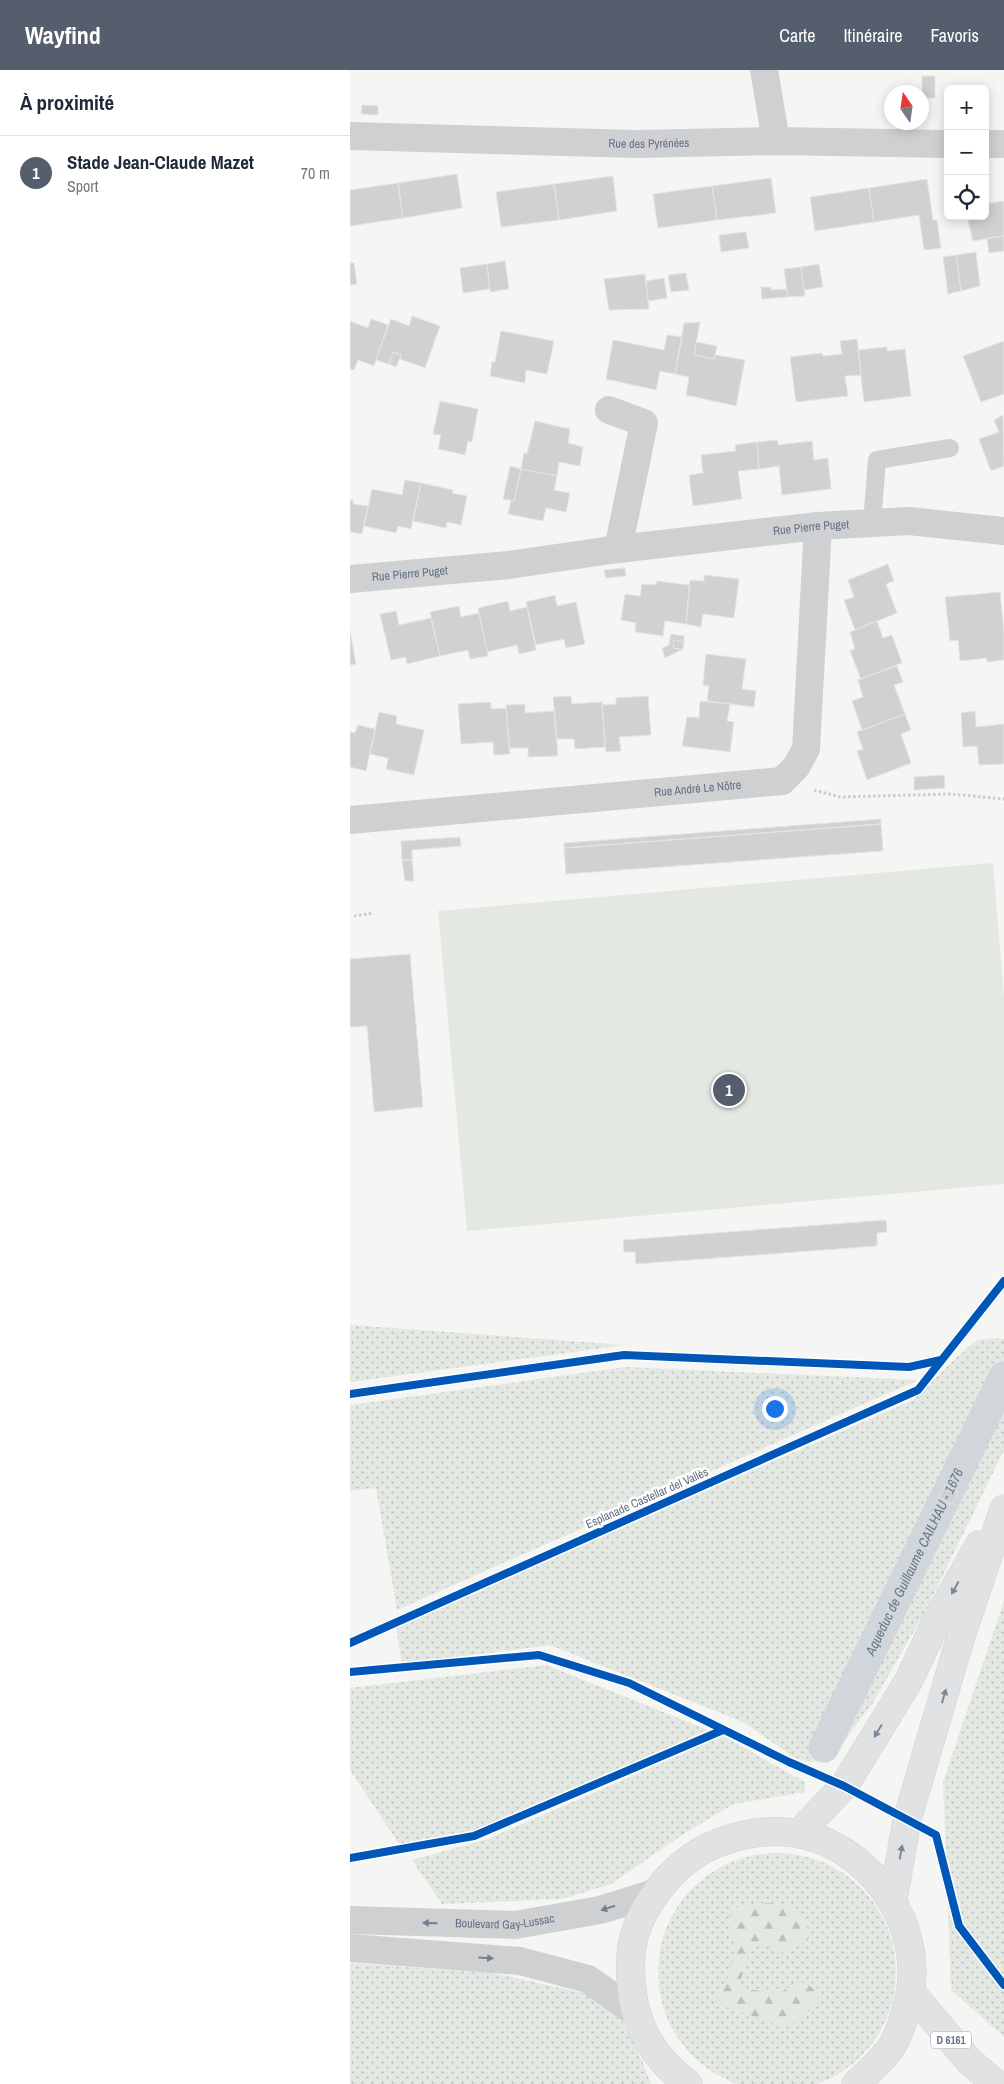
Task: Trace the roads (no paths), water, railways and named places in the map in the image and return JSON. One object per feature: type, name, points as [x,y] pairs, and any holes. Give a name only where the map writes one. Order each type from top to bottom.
[{"type":"main road","points":[[798,1834],[844,1786],[909,1680],[938,1618],[1004,1500]]},
{"type":"main road","points":[[893,1900],[906,1825],[961,1636],[1004,1509]]},
{"type":"main road","points":[[676,2079],[649,2043],[636,2013],[630,1972],[631,1950],[642,1917],[655,1893],[674,1872],[694,1855],[719,1842],[744,1835],[772,1832],[798,1834],[826,1842],[852,1858],[873,1876],[893,1900],[904,1924],[910,1944],[912,1971],[911,1992],[902,2024],[891,2048],[856,2084]]},
{"type":"main road","name":"D 6161","points":[[911,1992],[969,2061],[996,2084]]},
{"type":"street","points":[[764,70],[776,141]]},
{"type":"street","name":"Rue des Pyrénées","points":[[350,136],[637,144],[776,141],[944,144]]},
{"type":"street","points":[[989,144],[1004,144]]},
{"type":"street","points":[[609,410],[644,424],[618,549]]},
{"type":"street","name":"Rue Pierre Puget","points":[[350,580],[509,565],[618,549],[818,526],[909,521],[1004,531]]},
{"type":"street","name":"Rue André Le Nôtre","points":[[350,820],[782,781],[796,767],[806,749],[818,526]]},
{"type":"street","name":"Boulevard Gay-Lussac","points":[[350,1920],[514,1925],[600,1910],[655,1893]]},
{"type":"street","points":[[350,1948],[520,1961],[588,1979],[636,2013]]},
{"type":"lane","points":[[872,523],[877,460],[950,448]]},
{"type":"waterway","name":"Aqueduc de Guillaume CAILHAU - 1676","points":[[824,1747],[1004,1377]]},
{"type":"place","name":"Stade Jean-Claude Mazet","points":[[729,1090]]}]
